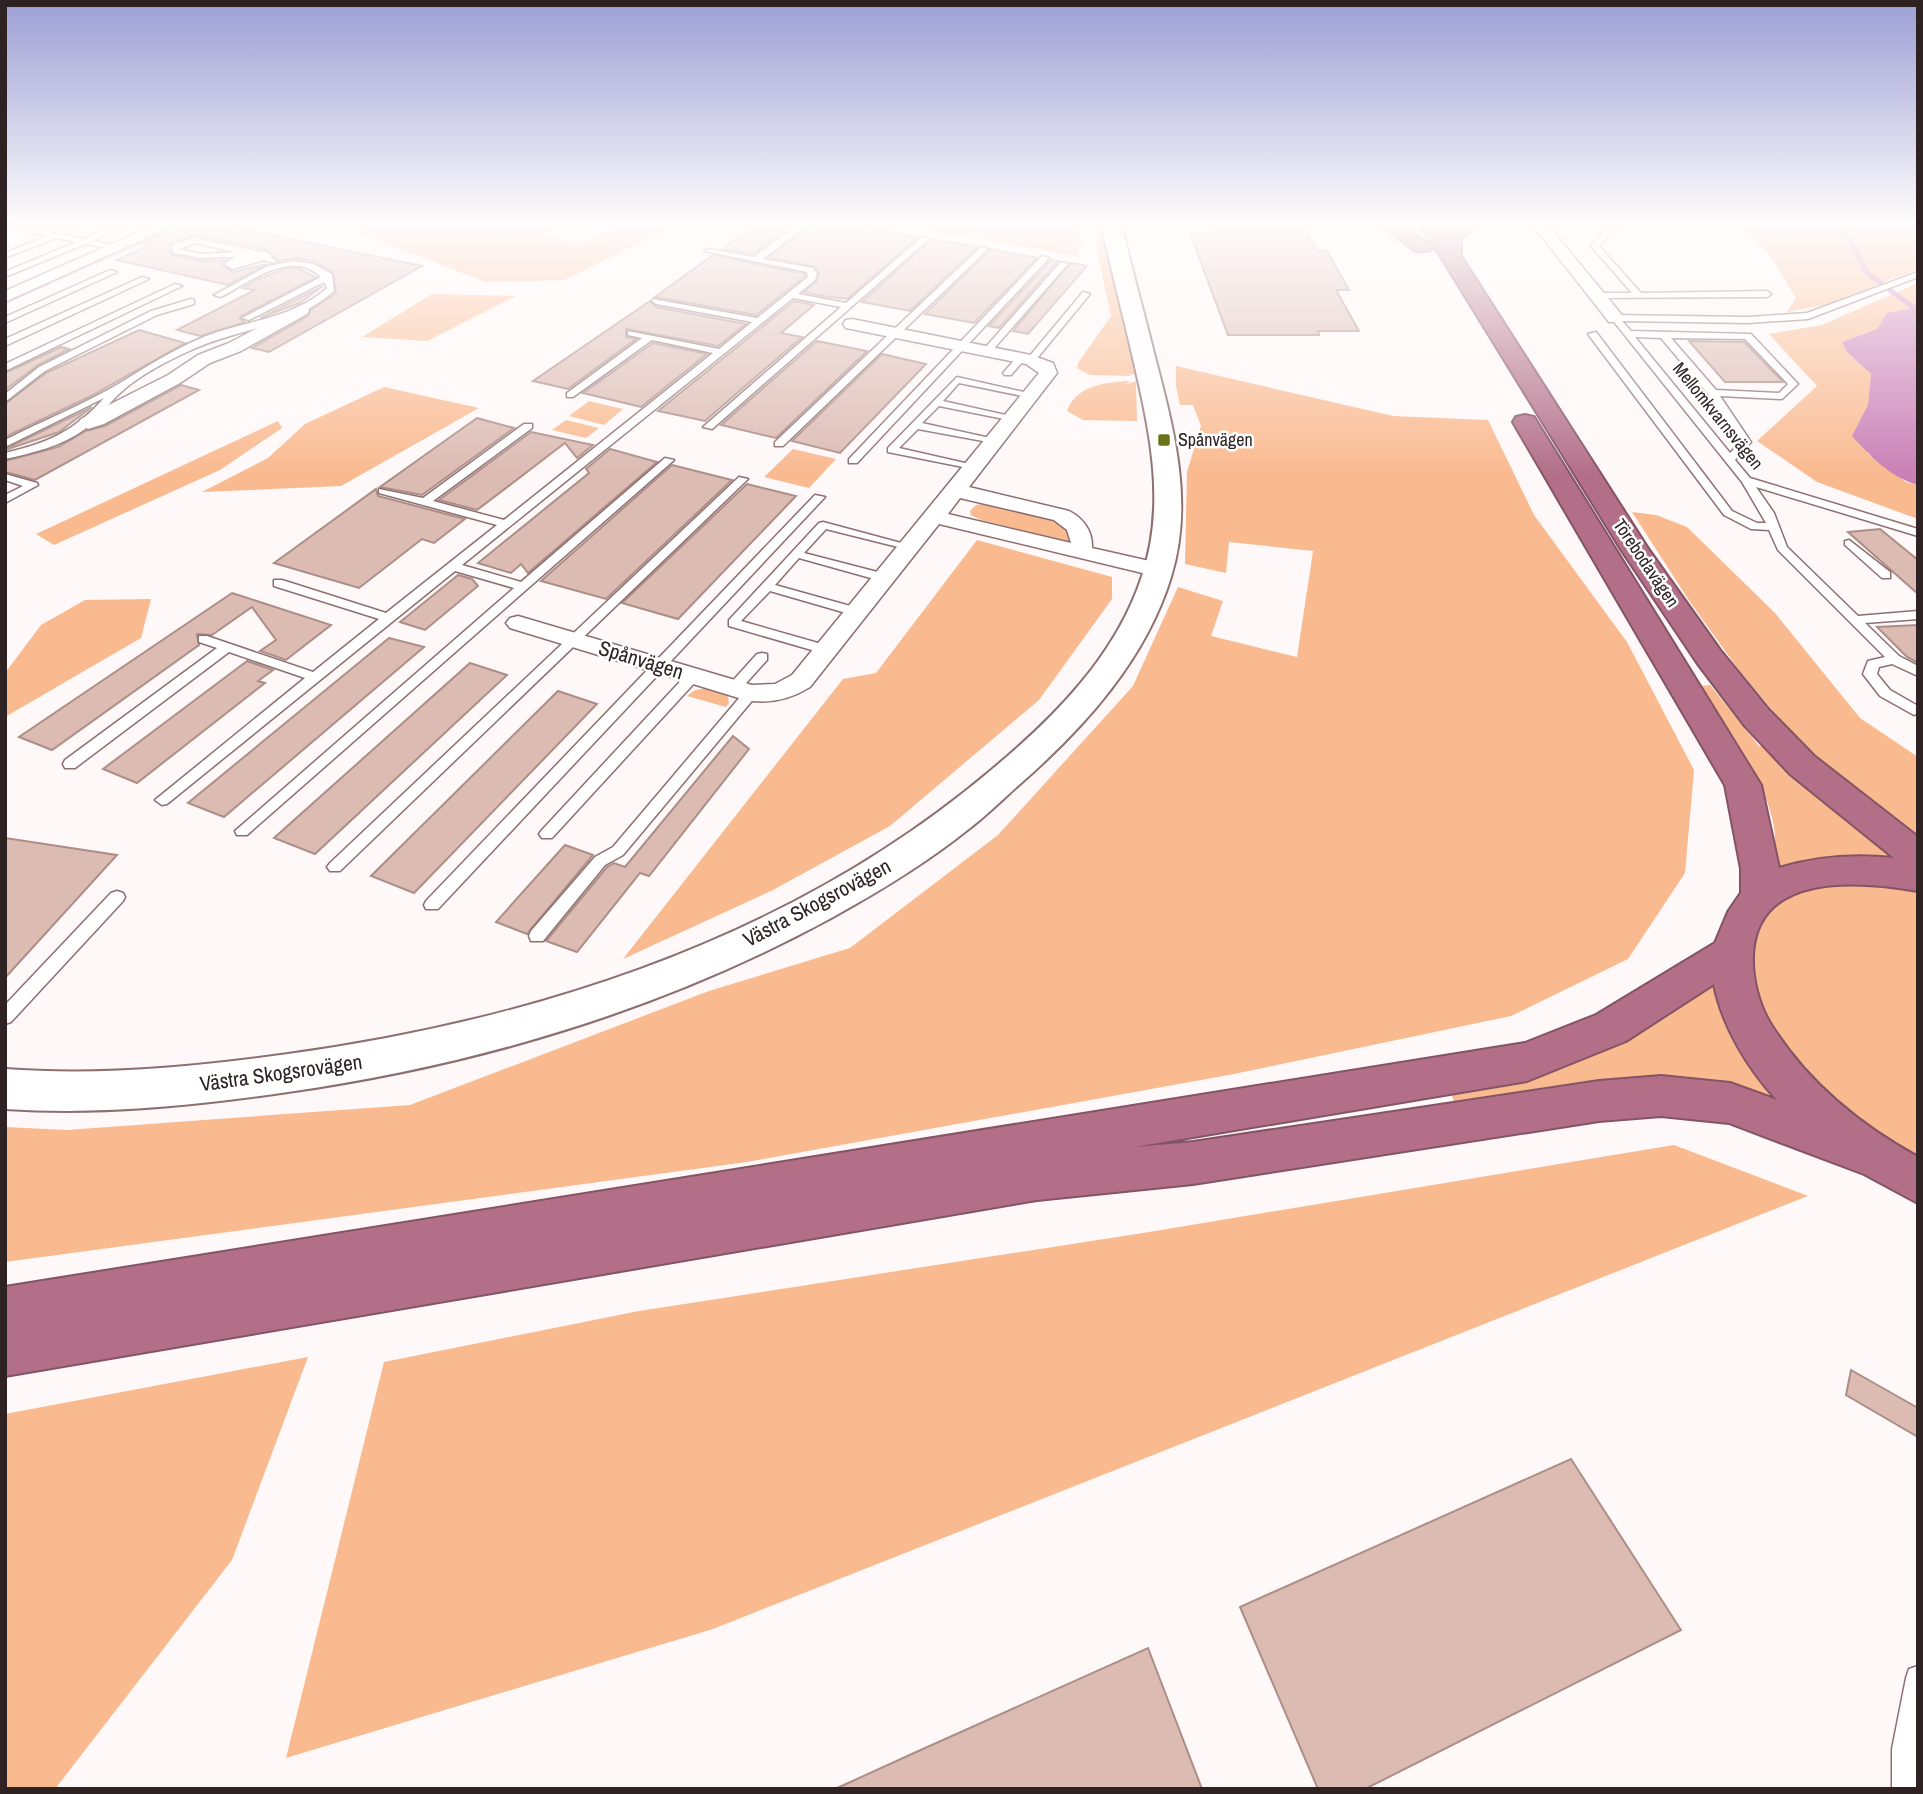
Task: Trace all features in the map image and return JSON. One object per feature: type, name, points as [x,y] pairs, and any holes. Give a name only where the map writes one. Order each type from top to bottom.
[{"type":"highway","name":"Törebodavägen","points":[[1462,308],[1510,395],[1743,785],[1760,869],[1760,896]]},
{"type":"highway","name":"Törebodavägen","points":[[1483,308],[1636,551],[1709,657],[1758,718],[1802,765],[1918,857]]},
{"type":"highway","points":[[1900,1170],[1842,1132],[1807,1101],[1779,1069],[1757,1038],[1741,1008],[1733,979],[1731,953],[1740,921],[1760,896],[1776,885],[1819,872],[1872,870],[1918,877]]},
{"type":"highway","points":[[5,1312],[1527,1062],[1611,1028],[1731,953]]},
{"type":"highway","points":[[5,1350],[1037,1178],[1193,1163],[1599,1101],[1661,1096],[1730,1103],[1900,1170]]},
{"type":"street","name":"Västra Skogsrovägen","points":[[5,1089],[116,1090],[296,1073],[400,1056],[497,1033],[585,1007],[682,970],[757,937],[850,891],[927,842],[1009,778],[1063,725],[1112,669],[1140,621],[1159,570],[1167,538],[1169,473],[1159,415],[1132,308]]},
{"type":"street","name":"Mellomkvarnsvägen","points":[[1607,308],[1615,318]]},
{"type":"street","points":[[88,423],[174,379],[204,359],[235,347],[301,310]]},
{"type":"street","points":[[852,324],[1026,359]]},
{"type":"street","name":"Spånvägen","points":[[518,623],[743,691],[770,695],[788,691],[801,681],[827,650],[1048,373],[1047,368],[1026,359]]},
{"type":"street","points":[[956,491],[1066,517],[1080,532],[1083,544],[1080,552]]},
{"type":"street","points":[[935,517],[1159,570]]},
{"type":"lane","points":[[7,318],[31,308]]},
{"type":"lane","points":[[5,343],[83,308]]},
{"type":"lane","points":[[5,368],[132,308]]},
{"type":"lane","points":[[5,399],[42,369],[155,313],[172,308]]},
{"type":"lane","points":[[235,329],[232,326],[266,308]]},
{"type":"lane","points":[[5,443],[126,384],[203,341],[305,308]]},
{"type":"lane","points":[[693,308],[758,321]]},
{"type":"lane","points":[[162,800],[775,308]]},
{"type":"lane","points":[[708,427],[847,308]]},
{"type":"lane","points":[[779,444],[922,308]]},
{"type":"lane","points":[[853,461],[998,308]]},
{"type":"lane","points":[[987,351],[1025,308]]},
{"type":"lane","points":[[1008,373],[1026,359],[1073,308]]},
{"type":"lane","points":[[1615,318],[1748,320],[1808,316],[1830,308]]},
{"type":"lane","points":[[7,318],[100,340]]},
{"type":"lane","name":"Mellomkvarnsvägen","points":[[1615,318],[1746,480],[1760,501],[1782,548],[1894,659],[1918,672]]},
{"type":"lane","points":[[831,320],[852,324]]},
{"type":"lane","points":[[631,332],[721,352]]},
{"type":"lane","points":[[1592,334],[1728,513],[1755,527],[1773,526]]},
{"type":"lane","points":[[1628,334],[1748,337],[1793,384],[1782,396],[1713,393]]},
{"type":"lane","points":[[1664,335],[1713,393],[1746,442],[1729,460]]},
{"type":"lane","points":[[570,395],[650,337]]},
{"type":"lane","points":[[974,468],[892,450],[957,380],[1032,395]]},
{"type":"lane","points":[[5,456],[58,440],[88,423],[111,395],[126,384]]},
{"type":"lane","points":[[936,402],[1014,418]]},
{"type":"lane","points":[[915,425],[995,442]]},
{"type":"lane","points":[[425,502],[528,426]]},
{"type":"lane","points":[[242,831],[669,460]]},
{"type":"lane","points":[[5,477],[33,485],[5,500]]},
{"type":"lane","points":[[335,867],[743,479]]},
{"type":"lane","points":[[1746,480],[1918,533]]},
{"type":"lane","points":[[383,491],[506,524]]},
{"type":"lane","points":[[432,905],[819,497]]},
{"type":"lane","points":[[827,650],[733,623],[823,525],[910,547]]},
{"type":"lane","points":[[1849,542],[1886,575]]},
{"type":"lane","points":[[796,554],[885,578]]},
{"type":"lane","points":[[452,566],[523,587]]},
{"type":"lane","points":[[278,583],[387,618]]},
{"type":"lane","points":[[767,586],[857,612]]},
{"type":"lane","points":[[490,615],[518,623]]},
{"type":"lane","points":[[1854,620],[1918,615]]},
{"type":"lane","points":[[202,639],[316,677]]},
{"type":"lane","points":[[70,764],[227,647]]},
{"type":"lane","points":[[537,936],[600,861],[618,851],[743,691],[762,657]]},
{"type":"lane","points":[[1894,659],[1873,664],[1870,674],[1885,693],[1914,710]]},
{"type":"lane","points":[[547,834],[693,676]]},
{"type":"lane","points":[[6,1015],[117,897]]},
{"type":"lane","points":[[1905,1789],[1905,1749],[1918,1678]]},
{"type":"shaded area","points":[[410,308],[493,308],[427,341],[362,337]]},
{"type":"shaded area","points":[[1109,308],[1120,308],[1135,375],[1124,373],[1133,376],[1090,375],[1077,368],[1111,316]]},
{"type":"shaded area","points":[[1790,308],[1810,308],[1787,312]]},
{"type":"shaded area","points":[[1861,308],[1918,308],[1877,329],[1842,342],[1847,352],[1871,374],[1867,453],[1906,482],[1918,485],[1918,519],[1817,482],[1757,441],[1817,386],[1769,334],[1822,325]]},
{"type":"shaded area","points":[[1918,309],[1918,485],[1890,472],[1852,436],[1868,405],[1871,374],[1847,352],[1842,342],[1877,329],[1887,313]]},
{"type":"shaded area","points":[[1176,366],[1393,416],[1488,420],[1534,515],[1627,642],[1694,770],[1685,873],[1628,959],[1511,1016],[1234,1074],[747,1162],[5,1262],[5,1127],[67,1130],[410,1105],[709,991],[850,948],[998,835],[1133,686],[1178,587],[1223,601],[1211,636],[1297,657],[1313,551],[1229,542],[1226,573],[1185,564],[1187,472],[1201,426],[1193,405],[1180,405]]},
{"type":"shaded area","points":[[1130,381],[1126,384],[1136,381],[1137,421],[1083,420],[1067,411],[1077,395],[1085,390],[1112,382]]},
{"type":"shaded area","points":[[384,387],[479,408],[341,486],[202,492],[268,458],[305,424]]},
{"type":"shaded area","points":[[589,401],[623,409],[604,425],[569,416]]},
{"type":"shaded area","points":[[566,420],[599,428],[586,438],[552,430]]},
{"type":"shaded area","points":[[278,421],[282,428],[220,470],[54,545],[36,534]]},
{"type":"shaded area","points":[[793,449],[836,459],[809,488],[764,477]]},
{"type":"shaded area","points":[[987,503],[1061,521],[1070,527],[1074,543],[981,520],[971,515],[970,511],[976,505]]},
{"type":"shaded area","points":[[1632,512],[1656,515],[1687,527],[1775,613],[1860,718],[1918,757],[1918,840],[1843,786],[1791,733],[1738,669],[1690,602]]},
{"type":"shaded area","points":[[977,540],[1112,577],[1112,599],[1039,700],[890,826],[773,890],[623,959],[843,679],[876,673]]},
{"type":"shaded area","points":[[151,599],[141,638],[5,717],[5,673],[41,625],[85,600]]},
{"type":"shaded area","points":[[1710,685],[1759,746],[1763,746],[1831,808],[1905,860],[1783,870],[1772,865],[1775,836],[1769,808],[1754,771],[1700,686]]},
{"type":"shaded area","points":[[707,688],[728,696],[729,703],[726,707],[687,696],[695,690]]},
{"type":"shaded area","points":[[1840,881],[1918,888],[1918,1165],[1839,1113],[1767,1031],[1747,956],[1761,919],[1774,904],[1793,893]]},
{"type":"shaded area","points":[[1712,979],[1778,1102],[1713,1082],[1663,1076],[1604,1079],[1454,1102],[1451,1093],[1538,1075],[1594,1054],[1655,1020]]},
{"type":"shaded area","points":[[1674,1145],[1808,1196],[713,1629],[286,1758],[384,1362],[639,1311],[1143,1233]]},
{"type":"shaded area","points":[[308,1357],[232,1560],[55,1789],[5,1789],[5,1414]]},
{"type":"building","points":[[220,308],[257,308],[241,316],[240,319],[245,322],[200,336],[177,330]]},
{"type":"building","points":[[280,308],[287,308],[260,318]]},
{"type":"building","points":[[348,308],[269,352],[252,348],[308,316],[311,310]]},
{"type":"building","points":[[640,308],[660,308],[746,324],[718,346],[626,329],[626,337],[636,339],[568,389],[533,381]]},
{"type":"building","points":[[715,308],[765,308],[756,315]]},
{"type":"building","points":[[786,308],[811,308],[781,333],[802,337],[705,421],[658,411]]},
{"type":"building","points":[[893,308],[913,308],[910,311]]},
{"type":"building","points":[[931,308],[989,308],[974,323],[925,314]]},
{"type":"building","points":[[1006,308],[1017,308],[999,328],[989,326]]},
{"type":"building","points":[[1033,308],[1051,308],[1028,334],[1013,331]]},
{"type":"building","points":[[1218,308],[1346,308],[1359,331],[1318,331],[1319,335],[1228,335]]},
{"type":"building","points":[[139,330],[185,343],[91,396],[5,437],[5,404],[46,373]]},
{"type":"building","points":[[817,341],[867,351],[776,438],[721,425]]},
{"type":"building","points":[[1689,341],[1744,342],[1783,382],[1725,382]]},
{"type":"building","points":[[653,343],[707,354],[641,407],[583,393]]},
{"type":"building","points":[[61,347],[69,349],[38,365],[5,390],[5,373]]},
{"type":"building","points":[[882,354],[926,364],[840,453],[792,441]]},
{"type":"building","points":[[181,385],[199,390],[35,480],[5,472],[5,461],[58,447],[86,431],[105,426]]},
{"type":"building","points":[[92,407],[59,432],[5,450],[5,449]]},
{"type":"building","points":[[477,418],[514,428],[422,495],[380,487]]},
{"type":"building","points":[[531,432],[593,445],[577,458],[565,443],[477,510],[439,500]]},
{"type":"building","points":[[610,449],[657,462],[528,573],[521,564],[511,573],[478,563],[589,473],[586,469]]},
{"type":"building","points":[[672,465],[732,480],[606,599],[541,581]]},
{"type":"building","points":[[747,484],[796,496],[678,619],[622,603]]},
{"type":"building","points":[[376,489],[378,496],[465,519],[434,543],[422,539],[359,588],[274,563]]},
{"type":"building","points":[[1880,529],[1918,560],[1918,594],[1848,532]]},
{"type":"building","points":[[458,575],[472,579],[478,586],[425,630],[400,622]]},
{"type":"building","points":[[232,593],[331,625],[286,660],[260,651],[276,640],[252,607],[212,635],[197,634],[199,645],[52,750],[19,737]]},
{"type":"building","points":[[1918,625],[1918,663],[1907,657],[1877,627]]},
{"type":"building","points":[[389,638],[424,647],[224,817],[188,803]]},
{"type":"building","points":[[247,661],[273,670],[258,681],[265,683],[137,783],[103,769]]},
{"type":"building","points":[[470,663],[507,675],[315,854],[274,838]]},
{"type":"building","points":[[558,691],[597,704],[414,893],[371,876]]},
{"type":"building","points":[[733,736],[749,749],[649,876],[640,873],[577,952],[546,941],[607,867],[614,863],[625,867]]},
{"type":"building","points":[[5,838],[117,855],[5,978]]},
{"type":"building","points":[[565,845],[593,855],[527,934],[496,922]]},
{"type":"building","points":[[1851,1370],[1918,1408],[1918,1437],[1846,1395]]},
{"type":"building","points":[[1571,1459],[1681,1630],[1365,1789],[1318,1789],[1240,1607]]},
{"type":"building","points":[[1148,1648],[1202,1789],[835,1789],[914,1753]]},
{"type":"place","name":"Spånvägen","points":[[1164,440]]}]
